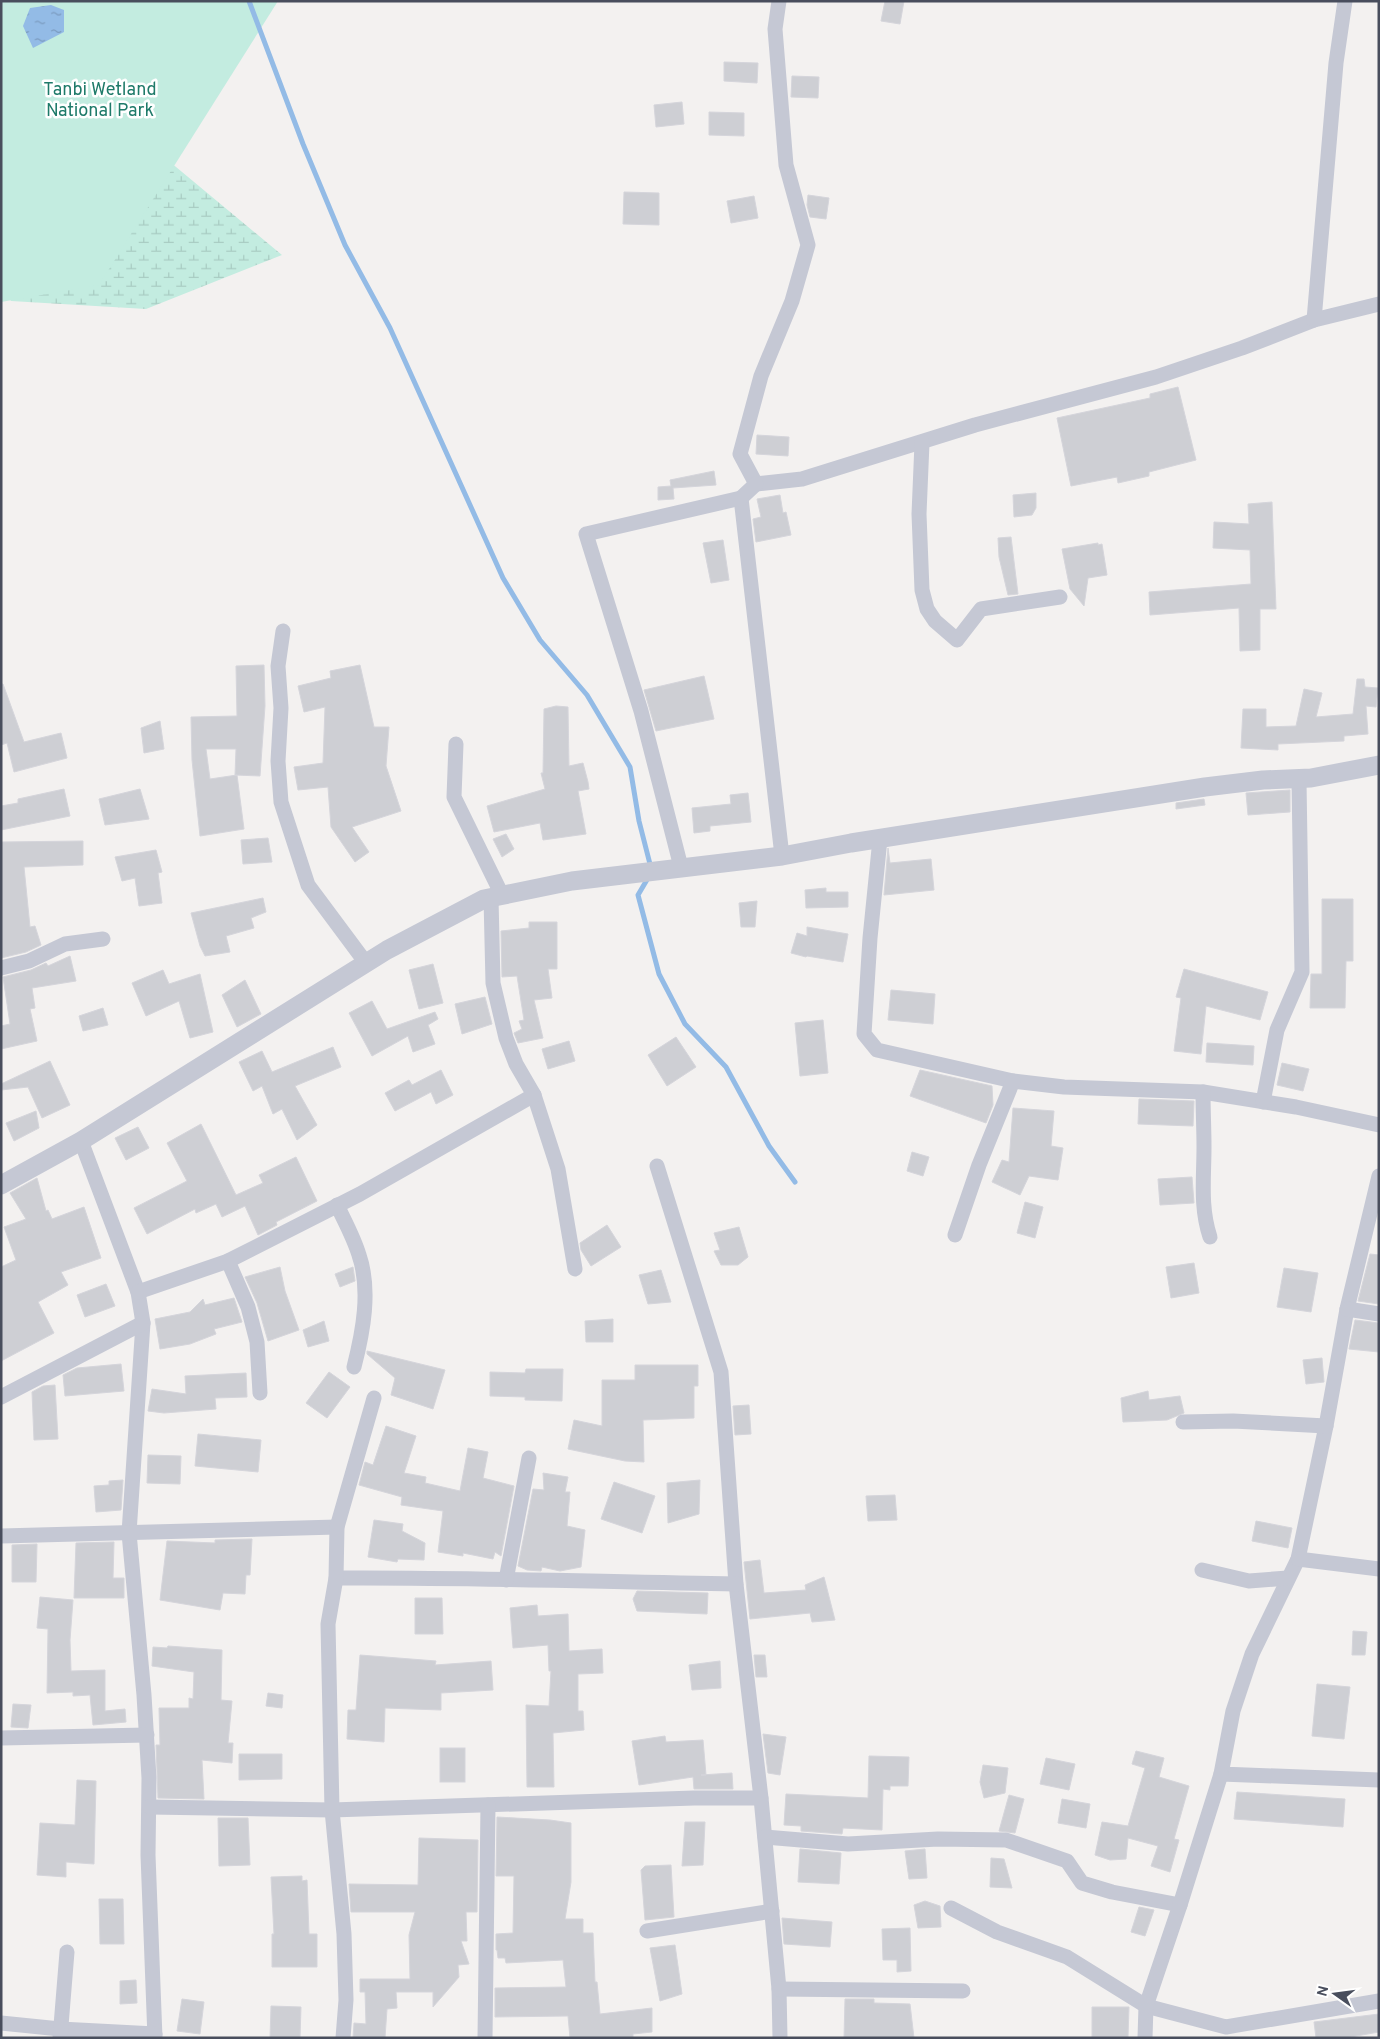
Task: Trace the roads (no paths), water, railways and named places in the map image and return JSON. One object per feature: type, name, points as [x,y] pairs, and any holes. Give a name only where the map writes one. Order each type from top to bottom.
[{"type":"street","points":[[756,484],[740,454],[761,376],[792,301],[808,245],[786,164],[775,29],[779,1]]},
{"type":"street","points":[[1314,320],[1336,63],[1345,1]]},
{"type":"street","points":[[682,867],[641,711],[586,534],[741,498],[756,484],[802,479],[993,420],[1156,377],[1242,348],[1314,320],[1379,304]]},
{"type":"street","points":[[922,443],[919,514],[922,590],[927,609],[935,620],[957,640],[981,609],[1060,596]]},
{"type":"street","points":[[741,498],[782,856]]},
{"type":"street","points":[[284,630],[278,666],[281,708],[278,761],[281,802],[308,885],[366,963]]},
{"type":"street","points":[[456,744],[454,797],[496,896],[493,983],[506,1038],[516,1064],[534,1095],[558,1169],[575,1268]]},
{"type":"street","points":[[1263,1102],[1277,1030],[1302,972],[1299,781],[1379,765]]},
{"type":"street","points":[[1,1185],[81,1141],[366,963],[484,899],[572,881],[782,856],[1204,787],[1263,780],[1311,778]]},
{"type":"street","points":[[880,839],[870,938],[864,1034],[877,1050],[954,1066],[1012,1081],[1064,1087],[1203,1092],[1296,1107],[1379,1125]]},
{"type":"street","points":[[1,968],[29,961],[65,944],[103,939]]},
{"type":"street","points":[[955,1235],[979,1165],[1012,1081]]},
{"type":"street","points":[[1203,1092],[1204,1148],[1202,1185],[1204,1220],[1210,1237]]},
{"type":"street","points":[[138,1292],[228,1261],[337,1205],[534,1095]]},
{"type":"street","points":[[1,2023],[60,2034],[155,2036],[148,1855],[150,1807],[147,1735],[129,1533],[143,1323],[138,1292],[81,1141]]},
{"type":"street","points":[[657,1166],[720,1372],[736,1584],[772,1911],[779,1989],[780,2038]]},
{"type":"street","points":[[1145,2038],[1146,2006],[1221,1774],[1233,1711],[1252,1654],[1298,1558],[1326,1426],[1347,1309],[1379,1176]]},
{"type":"street","points":[[337,1205],[360,1256],[366,1287],[360,1344],[354,1367]]},
{"type":"street","points":[[228,1261],[248,1308],[257,1342],[260,1392]]},
{"type":"street","points":[[1347,1309],[1379,1314]]},
{"type":"street","points":[[1,1396],[143,1323]]},
{"type":"street","points":[[343,2038],[346,2000],[344,1934],[332,1810],[328,1624],[336,1578],[337,1527],[374,1398]]},
{"type":"street","points":[[1183,1422],[1326,1426]]},
{"type":"street","points":[[506,1580],[529,1458]]},
{"type":"street","points":[[1,1536],[337,1527]]},
{"type":"street","points":[[1298,1558],[1379,1569]]},
{"type":"street","points":[[1202,1570],[1249,1581],[1288,1578]]},
{"type":"street","points":[[336,1578],[464,1577],[506,1580],[736,1584]]},
{"type":"street","points":[[1,1738],[147,1735]]},
{"type":"street","points":[[1221,1774],[1379,1780]]},
{"type":"street","points":[[150,1807],[332,1810],[694,1798],[761,1798]]},
{"type":"street","points":[[485,2038],[488,1805]]},
{"type":"street","points":[[765,1837],[848,1844],[938,1839],[1006,1840],[1067,1860],[1082,1883],[1112,1892],[1180,1905]]},
{"type":"street","points":[[951,1908],[998,1932],[1066,1957],[1146,2006],[1226,2027],[1379,2001]]},
{"type":"street","points":[[647,1931],[772,1911]]},
{"type":"street","points":[[60,2034],[66,1952]]},
{"type":"street","points":[[779,1989],[963,1991]]},
{"type":"water","points":[[51,5],[64,10],[64,32],[33,48],[23,26],[30,8]]},
{"type":"waterway","points":[[249,1],[303,144],[345,245],[390,328],[503,578],[540,640],[587,695],[630,767],[639,821],[651,868]]},
{"type":"waterway","points":[[648,878],[638,895],[659,974],[685,1024],[726,1067],[769,1146],[795,1182]]},
{"type":"park label","name":"Tanbi Wetland National Park","points":[[100,99]]}]
